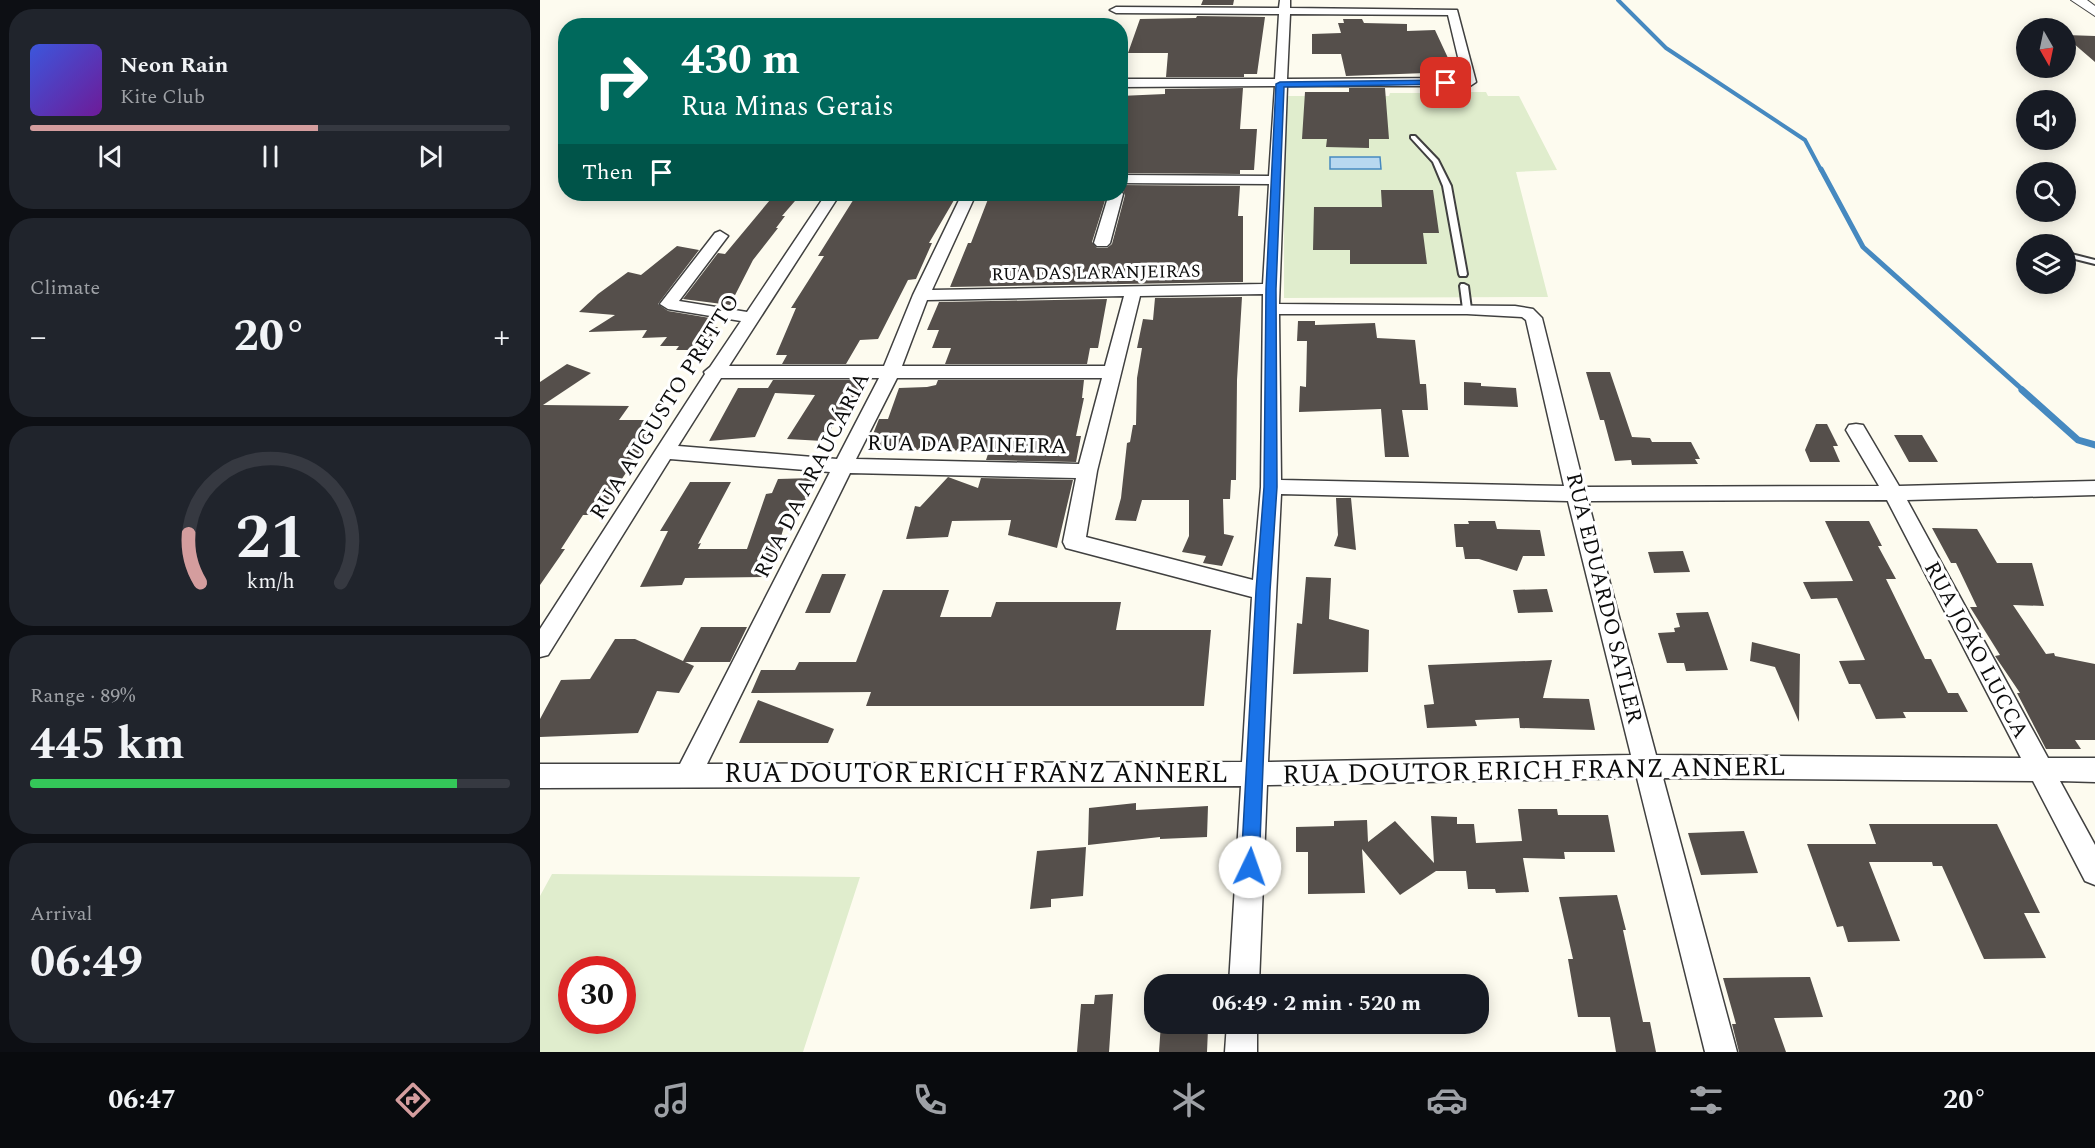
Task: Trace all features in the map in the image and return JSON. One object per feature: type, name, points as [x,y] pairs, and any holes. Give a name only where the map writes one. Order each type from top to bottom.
[{"type":"street","points":[[2078,0],[2095,12]]},
{"type":"street","points":[[1118,5],[1285,5],[1453,12],[1470,82],[1128,84]]},
{"type":"street","points":[[1245,974],[1263,591],[1271,487],[1275,180],[1285,5]]},
{"type":"street","points":[[1128,179],[1275,180]]},
{"type":"street","name":"RUA AUGUSTO PRETTO","points":[[540,648],[666,452],[713,372],[827,201]]},
{"type":"street","name":"RUA DA ARAUCÁRIA","points":[[688,775],[891,371],[921,295],[966,201]]},
{"type":"street","points":[[1102,243],[1114,201]]},
{"type":"street","points":[[720,236],[668,304],[749,317]]},
{"type":"street","points":[[1133,292],[1087,471],[1074,542],[1263,591]]},
{"type":"street","name":"RUA DAS LARANJEIRAS","points":[[921,295],[1133,292],[1515,311],[1527,313],[1534,318]]},
{"type":"street","name":"RUA EDUARDO SATLER","points":[[1534,318],[1576,494],[1721,1052]]},
{"type":"street","points":[[713,372],[1111,372]]},
{"type":"street","name":"RUA JOÃO LUCCA","points":[[1856,430],[1893,493],[2039,771],[2095,872]]},
{"type":"street","name":"RUA DA PAINEIRA","points":[[666,452],[842,466],[1087,471]]},
{"type":"street","points":[[1271,487],[1576,494],[1893,493],[2095,488]]},
{"type":"street","name":"RUA DOUTOR ERICH FRANZ ANNERL","points":[[540,776],[1255,774],[1647,766],[2095,770]]},
{"type":"street","points":[[1241,1052],[1242,1034]]},
{"type":"lane","points":[[1413,137],[1436,160],[1447,186],[1463,274]]},
{"type":"lane","points":[[2076,257],[2095,262]]},
{"type":"lane","points":[[1464,286],[1467,309]]},
{"type":"green space","points":[[1421,92],[1486,92],[1488,96],[1519,96],[1557,170],[1516,172],[1548,297],[1284,298],[1284,144],[1288,96],[1389,96],[1390,93],[1420,93],[1422,96]]},
{"type":"green space","points":[[552,874],[860,877],[803,1052],[540,1052],[540,896]]},
{"type":"water","points":[[1330,157],[1380,157],[1381,169],[1330,169]]},
{"type":"building","points":[[1203,0],[1234,0],[1233,5],[1201,5]]},
{"type":"building","points":[[1197,16],[1265,17],[1257,74],[1244,74],[1244,77],[1166,77],[1168,53],[1128,53],[1140,19],[1196,18]]},
{"type":"building","points":[[1343,19],[1362,19],[1364,23],[1407,24],[1407,31],[1435,30],[1448,58],[1449,76],[1426,76],[1426,73],[1346,76],[1341,54],[1312,54],[1312,34],[1341,33],[1338,23],[1344,23]]},
{"type":"building","points":[[2076,35],[2095,36],[2095,62],[2076,46]]},
{"type":"building","points":[[1243,88],[1240,129],[1257,129],[1254,170],[1240,170],[1240,174],[1128,173],[1128,96],[1165,94],[1165,89]]},
{"type":"building","points":[[1349,88],[1385,88],[1389,139],[1369,139],[1369,148],[1326,147],[1327,139],[1302,139],[1305,92],[1349,92]]},
{"type":"building","points":[[1128,185],[1240,186],[1238,216],[1243,216],[1243,282],[950,287],[987,201],[1105,201],[1092,242],[1097,248],[1107,248],[1112,244],[1123,201],[1128,201]]},
{"type":"building","points":[[1381,190],[1433,190],[1439,233],[1423,233],[1427,264],[1350,264],[1350,250],[1313,250],[1314,207],[1382,207]]},
{"type":"building","points":[[769,201],[795,201],[782,216],[785,216],[776,228],[778,228],[753,260],[730,305],[683,299],[718,253],[725,254]]},
{"type":"building","points":[[853,201],[954,201],[929,243],[932,243],[916,279],[908,280],[878,339],[860,340],[846,364],[782,364],[787,355],[776,355],[796,308],[791,308],[824,256],[818,256]]},
{"type":"building","points":[[677,246],[699,250],[658,304],[668,311],[716,319],[707,327],[718,327],[702,350],[676,350],[679,346],[660,346],[667,337],[642,338],[647,330],[588,332],[615,315],[579,312],[598,294],[628,272],[641,275]]},
{"type":"building","points":[[1242,297],[1237,380],[1236,480],[1231,480],[1230,499],[1223,499],[1224,534],[1234,536],[1222,566],[1203,563],[1206,556],[1182,552],[1189,536],[1189,500],[1142,500],[1136,521],[1115,520],[1121,498],[1127,443],[1130,442],[1133,425],[1136,425],[1137,378],[1142,348],[1137,348],[1143,319],[1153,320],[1155,298]]},
{"type":"building","points":[[1107,299],[1098,348],[1090,348],[1087,364],[945,364],[951,348],[932,348],[939,330],[927,330],[939,302]]},
{"type":"building","points":[[1298,321],[1315,321],[1315,325],[1375,323],[1377,338],[1415,340],[1420,384],[1426,384],[1428,410],[1402,410],[1409,457],[1385,457],[1381,409],[1299,412],[1300,386],[1306,387],[1307,341],[1297,341]]},
{"type":"building","points":[[567,364],[591,373],[543,405],[629,406],[619,420],[645,420],[641,426],[657,426],[598,515],[583,515],[561,549],[565,549],[540,585],[540,382]]},
{"type":"building","points":[[1586,372],[1610,372],[1632,437],[1650,438],[1652,442],[1691,442],[1700,459],[1695,459],[1698,464],[1632,465],[1631,460],[1615,461],[1604,420],[1600,420]]},
{"type":"building","points":[[773,380],[867,381],[848,413],[841,413],[823,441],[787,439],[815,395],[775,393],[755,437],[709,441],[738,388],[768,388]]},
{"type":"building","points":[[938,380],[1084,380],[1082,398],[1084,398],[1076,436],[1081,436],[1076,462],[986,460],[989,451],[867,449],[879,419],[888,419],[899,388],[927,387],[936,385]]},
{"type":"building","points":[[1464,382],[1481,383],[1481,386],[1516,388],[1518,407],[1464,405]]},
{"type":"building","points":[[1816,424],[1827,424],[1838,446],[1833,446],[1840,462],[1810,462],[1805,450]]},
{"type":"building","points":[[1894,435],[1922,435],[1938,462],[1909,462]]},
{"type":"building","points":[[948,477],[978,488],[981,478],[1073,480],[1057,548],[1008,535],[1011,520],[952,521],[948,537],[906,539],[915,506],[920,507]]},
{"type":"building","points":[[814,478],[804,504],[791,504],[779,543],[763,577],[685,578],[682,585],[640,587],[668,531],[660,531],[690,482],[731,482],[698,544],[701,543],[698,549],[747,549],[766,494],[772,493],[778,479]]},
{"type":"building","points":[[1336,498],[1351,498],[1356,550],[1334,546],[1338,535]]},
{"type":"building","points":[[1468,521],[1495,521],[1497,529],[1540,530],[1545,556],[1523,556],[1517,571],[1479,559],[1465,559],[1463,547],[1456,547],[1454,524],[1469,524]]},
{"type":"building","points":[[1825,521],[1869,521],[1882,546],[1878,546],[1896,579],[1886,579],[1925,659],[1931,659],[1948,693],[1958,693],[1968,712],[1903,712],[1906,718],[1876,719],[1860,684],[1849,684],[1839,661],[1865,660],[1837,598],[1811,599],[1803,582],[1853,581]]},
{"type":"building","points":[[1932,528],[1977,529],[1997,563],[2032,563],[2044,606],[2013,605],[2046,654],[2054,653],[2055,656],[2095,664],[2095,740],[2075,740],[2081,749],[2046,749],[2017,693],[2020,693],[1995,656],[2000,655],[1970,607],[1977,607],[1956,563],[1951,563]]},
{"type":"building","points":[[1683,551],[1690,572],[1654,573],[1648,552]]},
{"type":"building","points":[[822,574],[846,574],[830,613],[805,613]]},
{"type":"building","points":[[1306,577],[1331,578],[1329,619],[1369,630],[1368,672],[1293,674],[1297,623],[1302,624]]},
{"type":"building","points":[[1547,589],[1553,612],[1518,613],[1513,590]]},
{"type":"building","points":[[883,590],[949,590],[940,617],[991,617],[996,602],[1121,602],[1116,630],[1211,630],[1204,706],[866,706],[871,692],[751,693],[761,670],[795,670],[799,662],[856,662]]},
{"type":"building","points":[[1708,612],[1728,670],[1686,671],[1684,663],[1667,663],[1658,633],[1675,632],[1674,628],[1680,627],[1676,613]]},
{"type":"building","points":[[701,627],[747,627],[730,662],[685,662],[694,666],[679,693],[657,691],[638,733],[540,737],[540,719],[561,680],[590,679],[615,639],[635,639],[683,661]]},
{"type":"building","points":[[1752,642],[1800,654],[1799,722],[1775,667],[1750,661]]},
{"type":"building","points":[[1552,660],[1543,698],[1589,699],[1595,730],[1520,728],[1519,718],[1475,720],[1477,726],[1427,728],[1424,705],[1434,704],[1428,665]]},
{"type":"building","points":[[758,700],[834,729],[828,743],[739,743]]},
{"type":"building","points":[[1136,803],[1136,810],[1208,806],[1207,837],[1160,839],[1160,837],[1088,845],[1089,808]]},
{"type":"building","points":[[1518,809],[1557,809],[1558,815],[1608,815],[1615,852],[1564,852],[1565,859],[1523,858],[1529,892],[1496,893],[1495,889],[1468,889],[1466,871],[1436,871],[1400,895],[1362,849],[1365,893],[1308,894],[1308,852],[1296,852],[1296,827],[1334,826],[1334,821],[1367,820],[1368,842],[1395,821],[1434,863],[1431,816],[1457,817],[1457,824],[1474,824],[1476,843],[1522,841]]},
{"type":"building","points":[[1869,824],[1997,824],[2040,913],[2024,913],[2046,958],[1984,959],[1942,866],[1933,866],[1932,862],[1869,862],[1900,941],[1848,942],[1843,926],[1837,927],[1807,844],[1876,844]]},
{"type":"building","points":[[1744,831],[1758,873],[1701,875],[1688,833]]},
{"type":"building","points":[[1086,847],[1083,896],[1051,899],[1051,907],[1030,909],[1037,851]]},
{"type":"building","points":[[1617,895],[1643,1022],[1650,1022],[1656,1052],[1616,1052],[1610,1017],[1578,1017],[1568,959],[1573,959],[1559,897]]},
{"type":"building","points":[[1810,977],[1823,1017],[1774,1018],[1786,1052],[1739,1052],[1732,1024],[1736,1024],[1723,978]]},
{"type":"building","points":[[1113,994],[1109,1052],[1077,1052],[1081,1004],[1094,1004],[1095,995]]},
{"type":"building","points":[[1160,1034],[1208,1034],[1207,1052],[1159,1052]]},
{"type":"waterway","points":[[1618,0],[1666,48],[1805,140],[1821,170]]},
{"type":"waterway","points":[[1821,169],[1863,247],[2024,391]]},
{"type":"waterway","points":[[2022,390],[2078,440],[2095,445]]},
{"type":"route","points":[[1250,867],[1263,591],[1271,487],[1271,289],[1280,84],[1446,83]]}]
